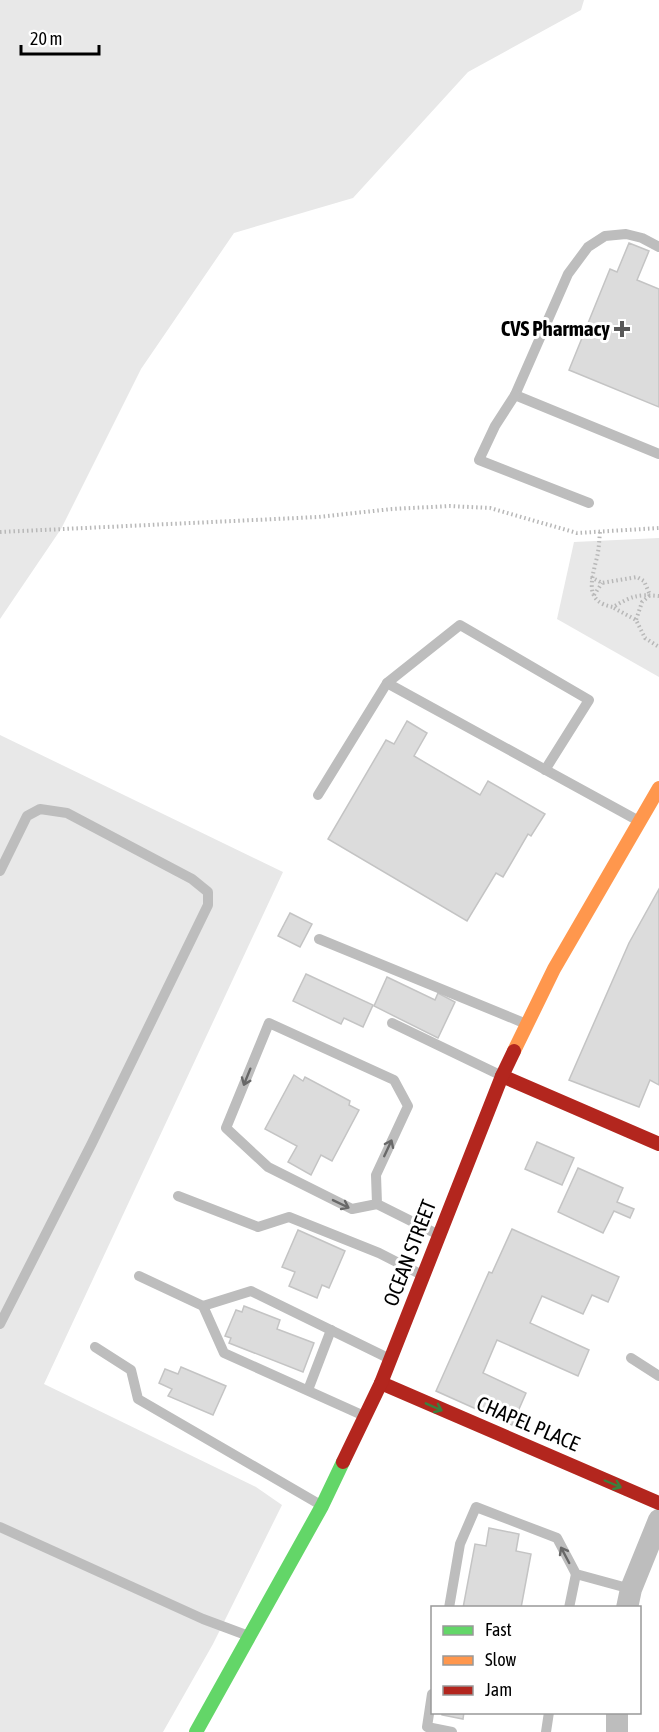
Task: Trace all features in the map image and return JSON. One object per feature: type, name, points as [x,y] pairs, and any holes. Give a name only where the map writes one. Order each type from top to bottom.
[{"type":"main road","name":"OCEAN STREET","points":[[196,1732],[322,1506],[381,1383],[502,1076],[527,1024],[554,969],[659,788]]},
{"type":"main road","points":[[502,1076],[659,1144]]},
{"type":"main road","name":"CHAPEL PLACE","points":[[381,1383],[659,1503]]},
{"type":"street","points":[[629,1598],[659,1520]]},
{"type":"street","points":[[617,1714],[617,1732]]},
{"type":"lane","points":[[589,503],[479,460],[495,426],[515,395],[568,274],[588,247],[605,236],[626,234],[642,238],[659,247]]},
{"type":"lane","points":[[515,395],[659,454]]},
{"type":"lane","points":[[318,795],[387,683],[460,625],[589,700],[545,770]]},
{"type":"lane","points":[[387,683],[639,822]]},
{"type":"lane","points":[[0,871],[27,816],[40,809],[67,813],[192,879],[208,892],[208,905],[173,978],[0,1324]]},
{"type":"lane","points":[[320,939],[527,1024]]},
{"type":"lane","points":[[376,1204],[376,1175],[408,1106],[394,1080],[269,1023],[226,1128],[268,1167],[352,1209],[376,1204],[440,1235]]},
{"type":"lane","points":[[392,1023],[502,1076]]},
{"type":"lane","points":[[178,1196],[258,1227],[289,1217],[379,1253],[424,1276]]},
{"type":"lane","points":[[139,1276],[202,1306],[224,1353],[364,1416]]},
{"type":"lane","points":[[202,1306],[251,1291],[390,1359]]},
{"type":"lane","points":[[308,1390],[331,1330]]},
{"type":"lane","points":[[96,1347],[131,1370],[138,1400],[322,1506]]},
{"type":"lane","points":[[631,1358],[659,1376]]},
{"type":"lane","points":[[449,1606],[460,1544],[476,1507],[557,1539],[576,1574],[629,1598]]},
{"type":"lane","points":[[0,1527],[203,1619],[249,1636]]},
{"type":"lane","points":[[569,1606],[576,1574]]},
{"type":"lane","points":[[431,1700],[426,1727],[452,1732]]},
{"type":"lane","points":[[546,1732],[549,1714]]},
{"type":"path","points":[[0,532],[318,517],[392,509],[450,506],[490,508],[577,533],[600,534],[659,528]]},
{"type":"path","points":[[600,534],[599,548],[591,577],[591,588],[596,599],[636,620],[645,638],[659,647]]},
{"type":"path","points":[[591,577],[602,583],[637,577],[644,581],[650,595]]},
{"type":"path","points":[[594,595],[602,583]]},
{"type":"path","points":[[614,607],[637,595],[659,596]]},
{"type":"path","points":[[636,620],[642,603],[650,595]]},
{"type":"shaded area","points":[[0,0],[584,0],[581,10],[468,72],[353,198],[234,233],[141,369],[61,529],[0,619]]},
{"type":"shaded area","points":[[659,538],[659,677],[557,619],[574,542]]},
{"type":"shaded area","points":[[0,735],[283,872],[44,1384],[256,1487],[282,1505],[213,1644],[163,1732],[0,1732]]},
{"type":"building","name":"CVS Pharmacy","points":[[629,243],[649,251],[637,280],[659,289],[659,407],[569,370],[610,269],[617,272]]},
{"type":"building","points":[[407,721],[427,733],[414,756],[480,795],[488,781],[545,814],[531,836],[528,834],[503,877],[496,873],[467,921],[328,839],[386,740],[394,744]]},
{"type":"building","points":[[659,889],[659,1085],[650,1080],[639,1107],[569,1080],[629,943]]},
{"type":"building","points":[[290,913],[312,924],[300,947],[278,936]]},
{"type":"building","points":[[306,974],[373,1005],[363,1027],[344,1018],[341,1024],[293,1001]]},
{"type":"building","points":[[387,977],[435,1000],[438,993],[455,1002],[438,1038],[374,1006]]},
{"type":"building","points":[[294,1075],[303,1081],[305,1077],[350,1101],[349,1105],[359,1110],[332,1161],[321,1155],[311,1175],[288,1162],[297,1146],[265,1129]]},
{"type":"building","points":[[537,1142],[574,1158],[562,1185],[525,1169]]},
{"type":"building","points":[[578,1168],[623,1188],[617,1202],[634,1209],[630,1218],[614,1211],[603,1233],[558,1212]]},
{"type":"building","points":[[512,1229],[619,1277],[608,1302],[592,1295],[583,1314],[542,1296],[530,1323],[589,1350],[578,1376],[497,1340],[483,1373],[526,1393],[512,1425],[436,1391],[489,1272],[492,1273]]},
{"type":"building","points":[[298,1230],[345,1251],[329,1288],[322,1285],[317,1298],[289,1286],[295,1272],[282,1267]]},
{"type":"building","points":[[244,1306],[280,1320],[277,1329],[314,1343],[303,1372],[229,1343],[231,1338],[225,1336],[236,1310],[242,1312]]},
{"type":"building","points":[[181,1367],[226,1386],[213,1415],[168,1396],[172,1389],[159,1383],[165,1369],[178,1374]]},
{"type":"building","points":[[489,1528],[519,1534],[516,1551],[531,1554],[521,1606],[463,1606],[475,1544],[486,1546]]},
{"type":"building","points":[[442,1714],[464,1714],[463,1719]]},
{"type":"traffic: fast","points":[[196,1732],[322,1506],[343,1462]]},
{"type":"traffic: slow","points":[[514,1051],[554,969],[659,788]]},
{"type":"traffic: jam","points":[[343,1462],[381,1383],[502,1076],[514,1051]]},
{"type":"traffic: jam","points":[[502,1076],[659,1144]]},
{"type":"traffic: jam","points":[[381,1383],[659,1503]]},
{"type":"place","name":"CVS Pharmacy","points":[[622,329]]}]
